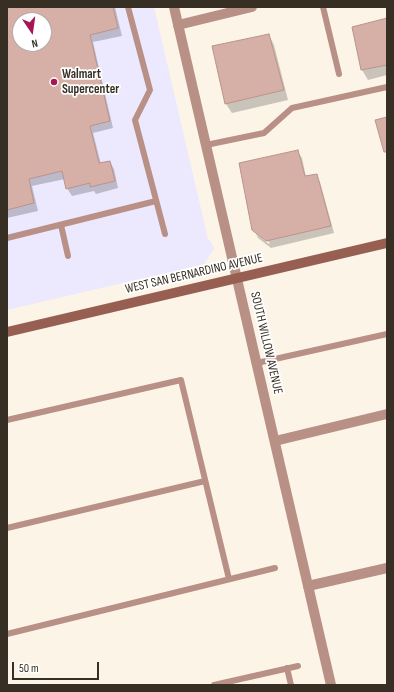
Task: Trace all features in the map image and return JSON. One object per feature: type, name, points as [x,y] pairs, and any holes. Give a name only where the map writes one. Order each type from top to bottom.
[{"type":"main road","name":"WEST SAN BERNARDINO AVENUE","points":[[7,332],[387,242]]},
{"type":"street","name":"SOUTH WILLOW AVENUE","points":[[174,7],[331,685]]},
{"type":"street","points":[[178,25],[252,7]]},
{"type":"street","points":[[275,442],[387,414]]},
{"type":"street","points":[[308,586],[387,568]]},
{"type":"lane","points":[[128,7],[150,90],[135,120],[165,234]]},
{"type":"lane","points":[[323,7],[339,74]]},
{"type":"lane","points":[[206,145],[264,133],[292,108],[387,87]]},
{"type":"lane","points":[[7,238],[156,201]]},
{"type":"lane","points":[[61,225],[68,256]]},
{"type":"lane","points":[[257,363],[387,334]]},
{"type":"lane","points":[[7,420],[180,380],[228,579]]},
{"type":"lane","points":[[7,528],[205,481]]},
{"type":"lane","points":[[7,634],[275,568]]},
{"type":"lane","points":[[214,685],[298,666]]},
{"type":"lane","points":[[287,668],[291,685]]},
{"type":"shaded area","points":[[7,7],[154,7],[208,239],[212,243],[214,249],[204,264],[7,310]]},
{"type":"building","name":"Walmart Supercenter","points":[[7,7],[113,7],[118,28],[90,35],[110,121],[90,126],[99,163],[110,161],[115,181],[90,187],[90,183],[66,189],[62,171],[29,179],[34,203],[7,210]]},
{"type":"building","points":[[387,18],[387,65],[361,70],[352,27]]},
{"type":"building","points":[[269,34],[284,90],[225,104],[212,46]]},
{"type":"building","points":[[387,117],[387,152],[384,152],[375,120]]},
{"type":"building","points":[[298,150],[305,176],[317,174],[331,226],[266,241],[252,230],[239,163]]},
{"type":"place","name":"Walmart Supercenter","points":[[54,82]]}]
